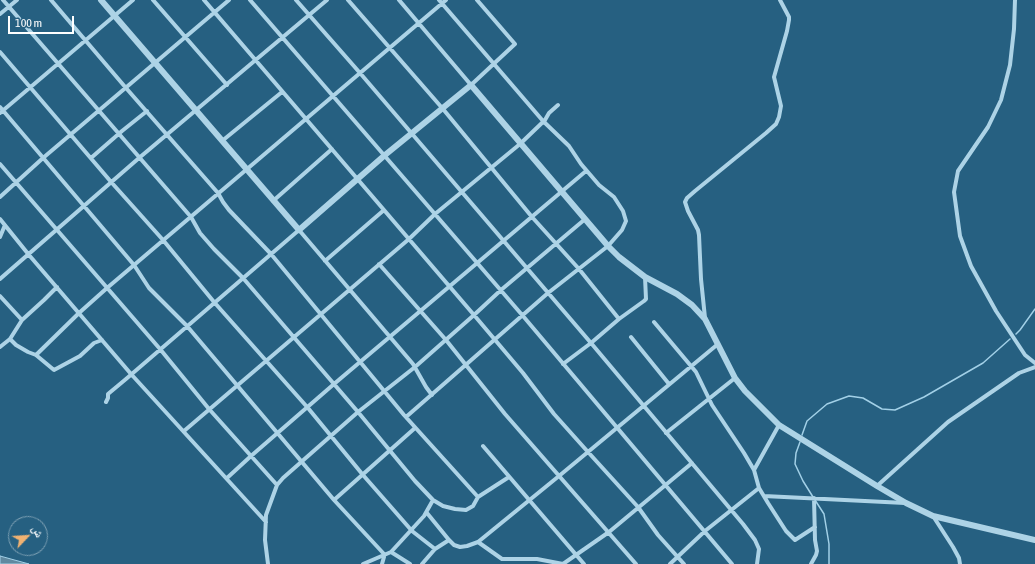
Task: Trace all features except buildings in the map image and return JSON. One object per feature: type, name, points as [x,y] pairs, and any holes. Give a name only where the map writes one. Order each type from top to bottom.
[{"type":"street","points":[[3,0],[190,217],[200,233],[243,278],[415,481],[433,500],[443,506],[466,510],[472,506],[478,497],[509,477]]},
{"type":"street","points":[[0,14],[17,0]]},
{"type":"street","points":[[51,0],[218,193],[229,210],[271,254],[415,428],[478,497]]},
{"type":"street","points":[[101,0],[390,337],[415,368],[432,395]]},
{"type":"street","points":[[133,0],[30,88],[1,110],[134,265],[149,288],[187,326],[334,500],[384,556]]},
{"type":"street","points":[[153,0],[227,85]]},
{"type":"street","points":[[204,0],[474,315],[523,373],[554,414],[638,507],[658,535],[684,564]]},
{"type":"street","points":[[0,197],[43,158],[156,64],[229,0]]},
{"type":"street","points":[[250,0],[501,290],[732,564]]},
{"type":"street","points":[[296,0],[504,241],[731,510],[755,540],[759,549],[757,564]]},
{"type":"street","points":[[0,279],[139,158],[256,61],[282,36],[327,0]]},
{"type":"street","points":[[348,0],[492,166],[532,217],[579,269],[619,319]]},
{"type":"street","points":[[399,0],[584,220],[608,246],[626,263],[645,277],[676,294],[692,305],[705,319],[735,378],[745,392],[779,424],[877,486],[906,503],[933,516],[1035,540]]},
{"type":"street","points":[[36,356],[79,313],[107,288],[390,48],[419,23],[440,2],[446,0]]},
{"type":"street","points":[[106,402],[108,394],[358,180],[385,155],[471,85],[515,44],[477,0]]},
{"type":"street","points":[[705,319],[701,280],[699,235],[685,202],[687,198],[695,191],[776,124],[779,117],[780,106],[774,77],[787,31],[788,20],[788,16],[780,0]]},
{"type":"street","points":[[1015,0],[1014,29],[1010,65],[1001,100],[988,127],[958,171],[954,192],[960,236],[971,266],[996,311],[1025,355],[1035,362]]},
{"type":"street","points":[[406,417],[548,294],[608,246],[626,225],[626,218],[623,211],[614,197],[599,185],[586,171],[569,146],[543,121],[440,2]]},
{"type":"street","points":[[0,52],[163,240],[214,302],[308,408],[363,475],[412,530],[435,549]]},
{"type":"street","points":[[222,141],[282,92]]},
{"type":"street","points":[[184,431],[238,386],[435,214],[520,144],[558,105]]},
{"type":"street","points":[[91,158],[147,111]]},
{"type":"street","points":[[273,201],[332,149]]},
{"type":"street","points":[[0,164],[160,349],[209,409],[277,485]]},
{"type":"street","points":[[227,478],[334,384],[586,171]]},
{"type":"street","points":[[325,261],[384,210]]},
{"type":"street","points":[[0,220],[102,340],[266,522]]},
{"type":"street","points":[[268,564],[265,540],[268,507],[277,485],[289,471],[358,412],[415,368],[501,290],[584,220]]},
{"type":"street","points":[[0,237],[5,225]]},
{"type":"street","points":[[379,264],[446,340],[505,414],[636,564]]},
{"type":"street","points":[[563,364],[646,299],[645,277]]},
{"type":"street","points":[[0,347],[10,339],[22,320],[57,287]]},
{"type":"street","points":[[0,296],[22,320]]},
{"type":"street","points":[[654,322],[698,377],[709,398],[754,470],[759,488],[780,523],[794,539],[797,539],[815,526]]},
{"type":"street","points":[[631,337],[669,384]]},
{"type":"street","points":[[10,339],[16,345],[36,356],[54,370],[80,356],[94,343],[102,340]]},
{"type":"street","points":[[427,513],[448,540],[454,545],[460,547],[478,542],[718,344]]},
{"type":"street","points":[[877,486],[948,422],[1019,373],[1035,367]]},
{"type":"street","points":[[666,433],[735,378]]},
{"type":"street","points":[[754,470],[779,424]]},
{"type":"street","points":[[334,500],[415,428]]},
{"type":"street","points":[[483,446],[584,564]]},
{"type":"street","points":[[478,542],[502,559],[537,559],[563,564],[609,532],[692,463]]},
{"type":"street","points":[[670,564],[705,531],[759,488]]},
{"type":"street","points":[[764,496],[906,503]]},
{"type":"street","points":[[811,564],[817,553],[815,540],[814,498]]},
{"type":"street","points":[[363,564],[392,552],[427,513],[433,500]]},
{"type":"street","points":[[933,516],[953,547],[959,558],[960,564]]},
{"type":"street","points":[[422,564],[435,549],[448,540]]},
{"type":"street","points":[[392,552],[410,564]]},
{"type":"street","points":[[382,564],[384,556]]},
{"type":"water","points":[[0,556],[29,564],[0,564]]},
{"type":"waterway","points":[[1016,334],[1035,309]]},
{"type":"waterway","points":[[802,435],[807,421],[827,404],[849,396],[863,398],[882,409],[895,410],[924,397],[983,363],[1010,339]]},
{"type":"waterway","points":[[800,442],[796,453],[795,464],[813,497]]},
{"type":"waterway","points":[[815,500],[824,514],[829,544],[829,564]]}]
